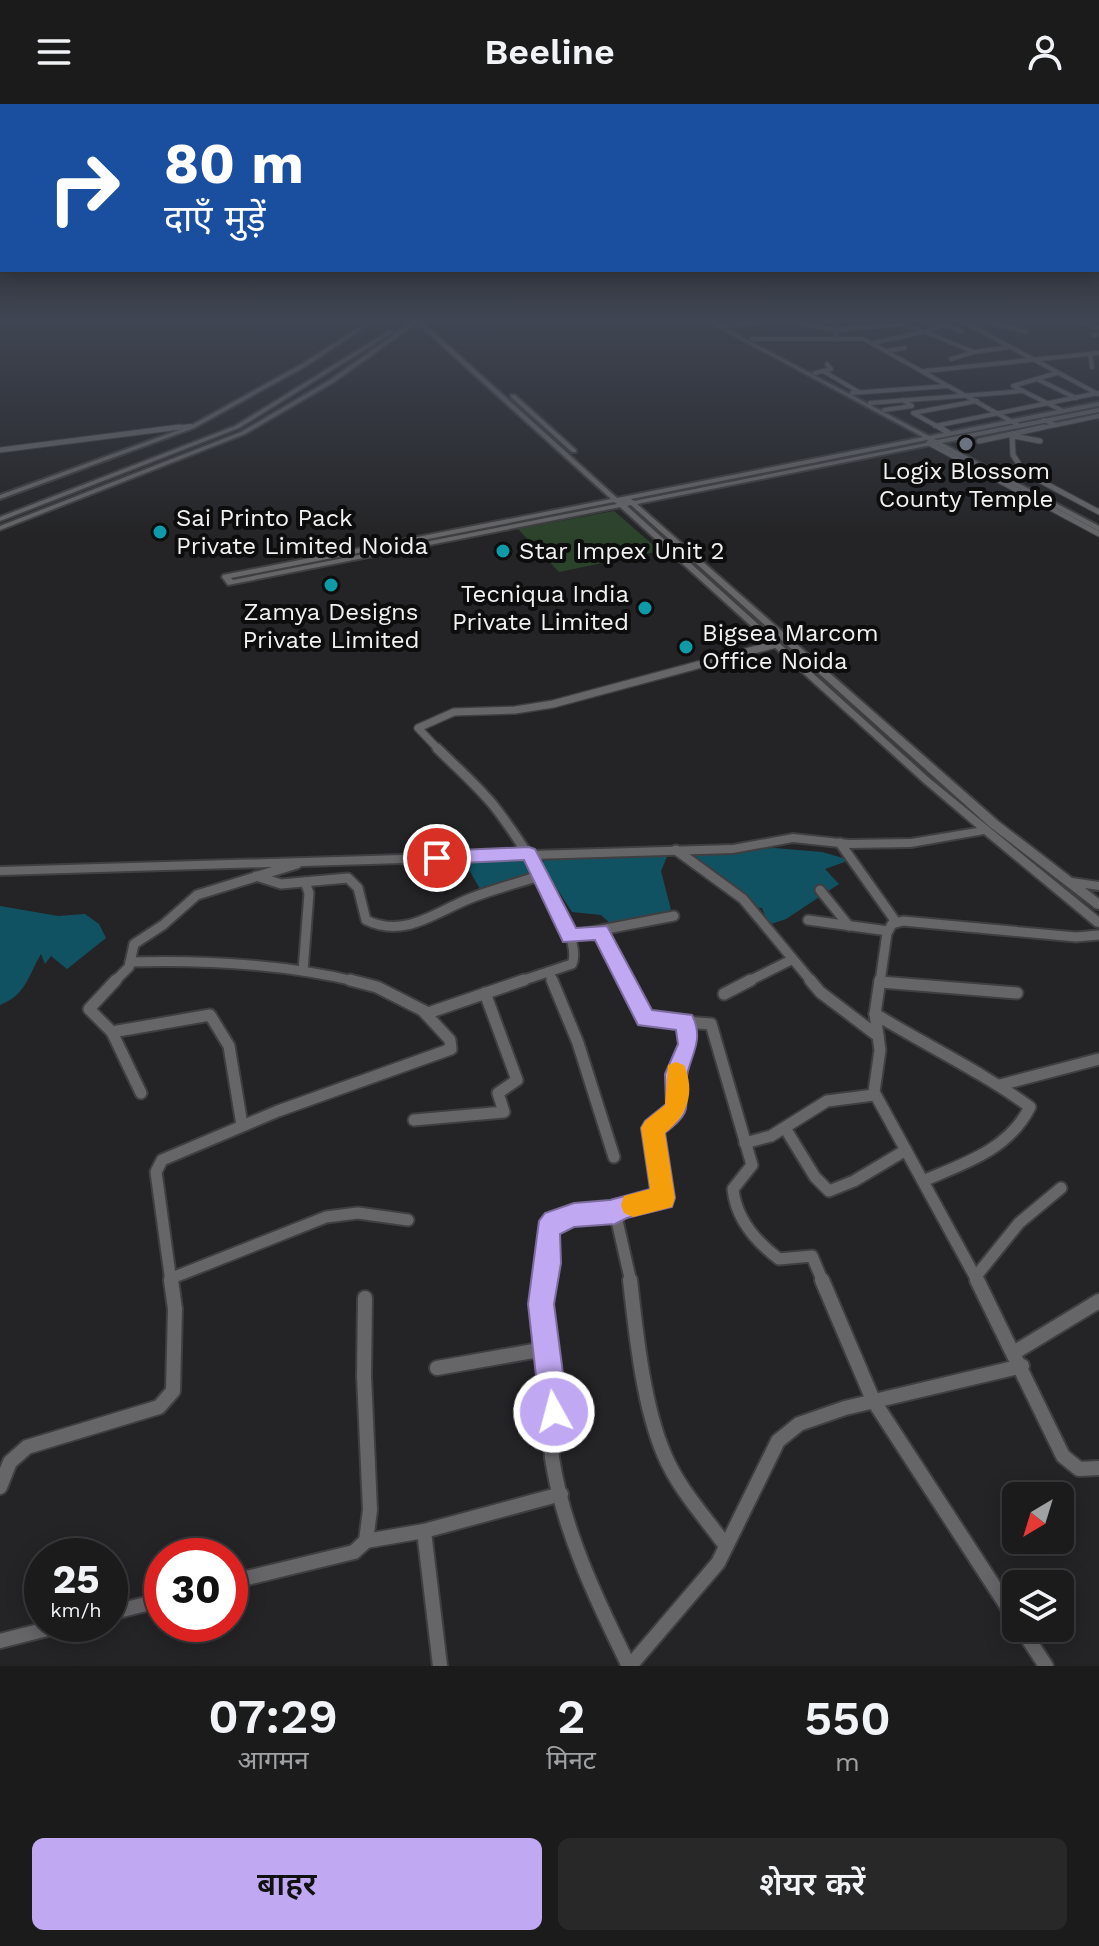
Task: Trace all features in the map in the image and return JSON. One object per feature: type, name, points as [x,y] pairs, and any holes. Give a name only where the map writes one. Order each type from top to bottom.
[{"type":"street","points":[[0,497],[195,425],[254,393]]},
{"type":"street","points":[[0,519],[237,427],[294,393]]},
{"type":"street","points":[[0,528],[243,433],[309,393]]},
{"type":"street","points":[[501,393],[994,824],[1097,901]]},
{"type":"street","points":[[505,393],[776,644],[984,830],[1048,878],[1099,923]]},
{"type":"street","points":[[846,393],[1099,532]]},
{"type":"street","points":[[856,393],[932,440],[1099,522]]},
{"type":"street","points":[[870,403],[987,393]]},
{"type":"street","points":[[1027,393],[1063,411]]},
{"type":"street","points":[[1066,393],[1076,398]]},
{"type":"street","points":[[966,394],[1040,443],[1012,435],[978,441],[966,436]]},
{"type":"street","points":[[935,426],[1098,394]]},
{"type":"street","points":[[884,410],[912,406],[903,400]]},
{"type":"street","points":[[949,433],[914,413],[977,401]]},
{"type":"street","points":[[623,500],[231,583],[226,577],[932,440],[1020,429],[1099,407]]},
{"type":"street","points":[[932,440],[949,433],[1099,407]]},
{"type":"street","points":[[1012,435],[1020,429],[1047,423],[1099,416]]},
{"type":"street","points":[[0,450],[195,425]]},
{"type":"street","points":[[1012,435],[1011,454],[1024,472],[1098,511]]},
{"type":"street","points":[[424,1012],[575,962],[570,936],[529,853],[493,805],[420,732],[421,724],[454,712],[515,710],[553,704],[776,644]]},
{"type":"street","points":[[0,871],[743,848],[769,840],[793,838],[840,843],[916,842],[984,830]]},
{"type":"street","points":[[840,843],[896,922],[1076,937],[1099,935]]},
{"type":"street","points":[[676,850],[743,899],[791,960],[828,999],[878,1036]]},
{"type":"street","points":[[141,1093],[112,1032],[89,1009],[127,971],[138,940],[163,925],[197,895],[307,861]]},
{"type":"street","points":[[256,876],[268,882],[347,877],[358,887],[366,920],[386,928],[417,925],[468,899],[542,875]]},
{"type":"street","points":[[1048,878],[1099,886]]},
{"type":"street","points":[[303,971],[309,893],[305,882]]},
{"type":"street","points":[[820,890],[849,926]]},
{"type":"street","points":[[1067,895],[1097,901]]},
{"type":"street","points":[[570,936],[674,916]]},
{"type":"street","points":[[808,920],[888,931]]},
{"type":"street","points":[[896,922],[888,931],[875,1014],[880,1055],[874,1095],[977,1275],[1063,1456],[1076,1469],[1090,1471],[1099,1468]]},
{"type":"street","points":[[600,931],[645,1019],[708,1023],[713,1028],[752,1165],[733,1189],[737,1210],[756,1239],[779,1259],[812,1256],[873,1400],[1002,1598]]},
{"type":"street","points":[[724,994],[791,960]]},
{"type":"street","points":[[0,1487],[10,1462],[27,1447],[159,1407],[170,1397],[175,1383],[177,1334],[172,1278],[158,1191],[158,1165],[169,1156],[242,1125],[451,1049],[450,1040],[424,1012],[377,987],[303,971],[174,961],[130,962]]},
{"type":"street","points":[[549,972],[578,1043],[614,1157]]},
{"type":"street","points":[[880,982],[1017,993]]},
{"type":"street","points":[[414,1120],[504,1112],[498,1093],[517,1080],[485,993]]},
{"type":"street","points":[[875,1014],[966,1069],[1000,1085],[1030,1107],[1029,1113],[1009,1136],[979,1158],[925,1180]]},
{"type":"street","points":[[112,1032],[210,1015],[229,1046],[242,1125]]},
{"type":"street","points":[[685,1022],[688,1044],[676,1074],[677,1104],[673,1114],[653,1128],[663,1198],[621,1207],[615,1212],[587,1212],[550,1225],[541,1295],[545,1349],[554,1403],[550,1440],[561,1494],[598,1604],[630,1666],[718,1563],[778,1441],[799,1424],[1018,1359],[1099,1301]]},
{"type":"street","points":[[1000,1085],[1099,1059]]},
{"type":"street","points":[[745,1143],[785,1128],[827,1101],[874,1095]]},
{"type":"street","points":[[785,1128],[815,1177],[829,1191],[854,1181],[906,1150]]},
{"type":"street","points":[[977,1275],[1019,1223],[1061,1188]]},
{"type":"street","points":[[615,1212],[628,1257],[638,1349],[663,1452],[674,1474],[726,1546]]},
{"type":"street","points":[[172,1278],[326,1217],[358,1213],[408,1220]]},
{"type":"street","points":[[365,1298],[364,1376],[370,1510],[366,1541]]},
{"type":"street","points":[[437,1368],[545,1349]]},
{"type":"street","points":[[248,1578],[354,1552],[366,1541],[424,1531],[561,1494]]},
{"type":"street","points":[[424,1531],[440,1666]]},
{"type":"street","points":[[0,1641],[24,1635]]},
{"type":"street","points":[[1030,1642],[1046,1666]]},
{"type":"green space","points":[[614,511],[660,551],[559,572],[518,529]]},
{"type":"water","points":[[774,848],[822,852],[850,860],[825,869],[839,884],[786,919],[768,925],[762,908],[750,907],[693,857],[699,852]]},
{"type":"water","points":[[668,854],[661,871],[671,910],[612,925],[601,915],[572,912],[541,864],[548,856]]},
{"type":"water","points":[[527,857],[536,874],[480,889],[464,861]]},
{"type":"water","points":[[0,906],[58,916],[85,914],[99,924],[106,938],[67,969],[51,956],[45,964],[41,954],[21,990],[0,1005]]},
{"type":"slow traffic","points":[[633,1205],[657,1202],[663,1198],[653,1128],[654,1124],[674,1112],[678,1102],[676,1072]]},
{"type":"place","name":"Logix Blossom County Temple","points":[[966,444]]},
{"type":"place","name":"Sai Printo Pack Private Limited Noida","points":[[160,532]]},
{"type":"place","name":"Star Impex Unit 2","points":[[503,551]]},
{"type":"place","name":"Zamya Designs Private Limited","points":[[331,585]]},
{"type":"place","name":"Tecniqua India Private Limited","points":[[645,608]]},
{"type":"place","name":"Bigsea Marcom Office Noida","points":[[686,647]]},
{"type":"route","points":[[437,858],[529,853],[570,936],[600,931],[645,1019],[685,1022],[688,1044],[677,1067],[677,1104],[673,1114],[654,1124],[653,1128],[663,1198],[657,1202],[621,1207],[615,1212],[574,1215],[554,1222],[548,1230],[549,1254],[541,1304],[554,1412]]}]
